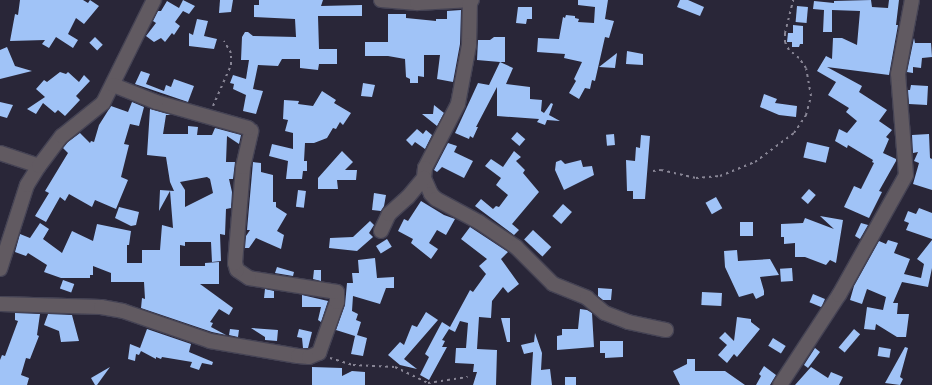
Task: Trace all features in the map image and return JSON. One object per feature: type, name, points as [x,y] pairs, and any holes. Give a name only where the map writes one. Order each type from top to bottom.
[{"type":"street","points":[[0,269],[20,202],[38,166],[62,136],[103,103],[154,0]]},
{"type":"street","points":[[381,0],[417,3],[471,0],[470,45],[458,104],[427,161],[424,178],[408,197],[389,214],[381,231]]},
{"type":"street","points":[[780,385],[839,295],[906,175],[898,74],[912,0]]},
{"type":"street","points":[[0,304],[102,306],[123,311],[210,341],[298,356],[309,357],[319,353],[338,294],[334,290],[249,278],[237,270],[235,263],[237,227],[241,206],[243,167],[251,132],[248,128],[156,102],[113,85]]},
{"type":"street","points":[[0,154],[38,166]]},
{"type":"street","points":[[424,178],[436,199],[505,238],[527,255],[545,278],[553,284],[587,298],[605,313],[628,322],[666,330]]},
{"type":"path","points":[[653,170],[696,178],[720,176],[755,162],[794,133],[806,115],[811,96],[806,68],[799,58],[789,50],[785,42],[785,33],[793,0]]},
{"type":"path","points":[[208,117],[231,65],[231,53],[224,41]]},
{"type":"path","points":[[319,353],[353,365],[395,367],[428,383],[468,377]]},
{"type":"building","points":[[20,0],[83,0],[88,3],[90,0],[99,6],[84,24],[76,18],[68,34],[78,40],[73,48],[56,37],[49,48],[42,44],[45,40],[10,41],[15,14],[18,15]]},
{"type":"building","points":[[183,0],[195,6],[189,14],[183,11],[175,22],[180,26],[174,35],[172,33],[165,42],[161,38],[154,42],[146,36],[156,23],[153,21],[158,11],[161,11],[167,1],[179,8]]},
{"type":"building","points":[[220,0],[233,0],[231,12],[219,13]]},
{"type":"building","points":[[259,0],[323,0],[321,6],[362,5],[362,16],[318,16],[319,49],[337,49],[337,64],[319,64],[318,70],[300,68],[300,59],[282,59],[278,66],[258,65],[253,89],[263,91],[256,114],[243,111],[246,95],[233,89],[234,84],[230,83],[233,75],[246,79],[249,60],[241,60],[242,37],[245,32],[248,32],[253,36],[296,37],[295,19],[254,17],[254,5],[259,5]]},
{"type":"building","points":[[578,0],[608,0],[605,19],[614,21],[609,38],[605,37],[595,81],[592,80],[590,89],[585,88],[579,99],[569,93],[576,81],[574,79],[582,62],[564,58],[565,54],[537,52],[538,38],[559,39],[563,17],[565,18],[566,15],[575,16],[575,18],[579,19],[578,22],[594,23],[595,7],[578,5]]},
{"type":"building","points":[[680,0],[688,0],[704,7],[700,16],[677,7]]},
{"type":"building","points":[[871,0],[872,7],[888,8],[889,0],[899,0],[896,25],[898,25],[889,75],[827,67],[862,86],[859,92],[887,110],[879,121],[892,130],[886,137],[889,139],[883,153],[896,159],[896,161],[879,191],[882,192],[869,218],[844,207],[854,186],[861,189],[874,163],[872,162],[873,160],[848,145],[847,148],[835,141],[839,129],[847,133],[857,121],[846,112],[849,108],[828,95],[836,82],[817,71],[826,56],[832,59],[833,38],[842,38],[857,45],[860,11],[832,10],[832,32],[823,32],[824,10],[813,9],[814,1],[834,3],[834,1]]},
{"type":"building","points":[[797,6],[808,7],[807,23],[796,22]]},
{"type":"building","points":[[518,7],[532,7],[532,19],[527,19],[526,24],[516,23]]},
{"type":"building","points":[[461,10],[460,44],[453,82],[437,79],[440,55],[424,55],[424,77],[418,76],[418,83],[410,83],[410,79],[406,77],[405,59],[388,56],[365,56],[365,42],[388,42],[388,14],[406,14],[406,18],[436,21],[436,19],[447,19],[447,11]]},
{"type":"building","points":[[197,19],[208,21],[204,36],[217,39],[214,49],[189,46],[189,33],[193,35]]},
{"type":"building","points":[[793,25],[803,26],[803,44],[800,44],[799,47],[792,47],[792,42],[787,42],[788,33],[793,33]]},
{"type":"building","points":[[95,37],[103,45],[97,50],[89,43]]},
{"type":"building","points":[[494,37],[505,37],[505,62],[477,60],[478,40],[490,40]]},
{"type":"building","points":[[914,38],[915,43],[931,43],[932,57],[922,58],[921,68],[913,67],[913,73],[907,72]]},
{"type":"building","points":[[7,47],[15,66],[32,71],[0,79],[0,50]]},
{"type":"building","points":[[627,51],[643,54],[643,65],[626,64]]},
{"type":"building","points":[[617,53],[615,68],[599,67]]},
{"type":"building","points":[[500,62],[513,68],[506,84],[530,87],[530,99],[542,100],[541,111],[544,113],[551,103],[553,104],[549,115],[560,121],[547,120],[545,125],[537,122],[539,119],[497,116],[497,87],[476,127],[478,127],[473,138],[470,136],[469,139],[455,133],[478,83],[489,85]]},
{"type":"building","points":[[141,71],[150,74],[146,84],[164,91],[166,85],[171,87],[174,79],[194,86],[188,102],[135,84]]},
{"type":"building","points":[[60,72],[66,74],[68,72],[79,82],[84,75],[90,81],[76,96],[80,100],[65,116],[58,110],[55,113],[43,103],[36,114],[27,109],[45,97],[36,89],[44,80],[47,82]]},
{"type":"building","points":[[363,83],[375,85],[372,97],[361,96]]},
{"type":"building","points":[[911,85],[928,86],[927,105],[909,104],[908,90],[910,90]]},
{"type":"building","points":[[322,91],[336,100],[334,103],[351,113],[343,125],[340,122],[336,129],[333,128],[327,138],[314,143],[305,143],[304,161],[307,161],[307,171],[303,171],[302,179],[286,179],[288,161],[269,156],[272,144],[293,149],[293,133],[285,131],[288,120],[283,119],[284,100],[299,101],[298,104],[313,106]]},
{"type":"building","points":[[764,94],[777,99],[775,103],[797,106],[796,117],[779,115],[760,107]]},
{"type":"building","points":[[0,102],[13,105],[7,118],[0,116]]},
{"type":"building","points":[[132,102],[144,107],[139,126],[130,124],[124,144],[129,145],[121,177],[128,180],[116,209],[95,200],[92,207],[69,194],[65,201],[60,197],[46,222],[35,216],[49,193],[45,191],[68,153],[63,148],[68,142],[80,133],[90,143],[91,141],[94,142],[99,125],[111,106],[128,112]]},
{"type":"building","points":[[434,105],[444,113],[437,126],[422,114],[433,114]]},
{"type":"building","points":[[150,109],[171,115],[166,115],[163,134],[188,134],[188,126],[198,127],[197,135],[212,135],[215,128],[241,135],[239,144],[227,136],[226,162],[235,162],[233,179],[229,179],[232,192],[231,208],[226,209],[225,235],[220,234],[221,261],[212,262],[211,242],[185,242],[185,246],[180,245],[180,266],[205,266],[205,263],[219,262],[219,284],[200,284],[233,308],[229,315],[219,309],[210,322],[213,323],[211,327],[226,335],[141,308],[142,298],[145,299],[144,282],[111,282],[111,273],[93,266],[93,275],[90,275],[90,278],[61,278],[44,272],[47,265],[28,253],[26,256],[15,252],[20,234],[30,238],[40,223],[49,229],[43,239],[62,253],[72,231],[93,241],[97,224],[131,231],[129,245],[127,245],[127,263],[142,263],[142,250],[160,250],[162,225],[173,228],[170,191],[159,211],[160,190],[174,191],[170,182],[166,157],[147,155]],"holes":[[[207,177],[210,179],[213,193],[185,207],[185,190],[180,182]]]},
{"type":"building","points":[[417,129],[423,134],[426,130],[432,135],[425,149],[415,142],[412,146],[406,140]]},
{"type":"building","points":[[517,132],[525,139],[519,146],[511,139]]},
{"type":"building","points":[[614,134],[615,145],[607,146],[606,135]]},
{"type":"building","points":[[929,134],[930,158],[932,159],[932,190],[913,184],[919,163],[914,161],[918,152],[913,153],[912,135]]},
{"type":"building","points":[[641,135],[650,136],[645,199],[633,199],[633,191],[627,191],[626,160],[635,161],[636,147],[640,148]]},
{"type":"building","points":[[807,142],[829,147],[826,163],[803,158]]},
{"type":"building","points":[[448,143],[457,146],[454,152],[473,161],[464,178],[442,167],[437,172],[434,170]]},
{"type":"building","points":[[342,151],[353,162],[345,170],[357,170],[356,180],[337,180],[338,189],[318,189],[318,178]]},
{"type":"building","points":[[514,151],[521,157],[516,161],[525,170],[523,173],[539,192],[512,224],[519,230],[514,235],[475,206],[481,199],[493,209],[496,206],[499,207],[508,195],[496,185],[501,178],[485,166],[491,159],[503,167]]},
{"type":"building","points":[[561,160],[565,164],[581,160],[583,167],[592,166],[594,175],[564,190],[555,170],[556,162]]},
{"type":"building","points":[[253,162],[261,163],[261,172],[273,175],[273,202],[276,202],[276,207],[287,214],[277,231],[284,235],[281,249],[256,238],[249,248],[245,248],[246,236],[250,230],[247,230]]},
{"type":"building","points":[[809,189],[816,195],[808,204],[801,198]]},
{"type":"building","points":[[298,190],[306,191],[304,208],[296,207]]},
{"type":"building","points":[[374,193],[386,195],[381,211],[372,210]]},
{"type":"building","points":[[716,197],[722,208],[712,214],[706,203]]},
{"type":"building","points":[[421,201],[444,215],[455,219],[446,235],[437,230],[429,243],[438,249],[431,259],[411,243],[413,239],[398,231],[404,219],[408,221]]},
{"type":"building","points":[[563,204],[572,212],[561,224],[552,216]]},
{"type":"building","points":[[119,207],[139,212],[136,225],[131,226],[115,218]]},
{"type":"building","points":[[919,208],[932,213],[932,239],[906,230],[909,223],[904,221],[908,211],[916,214]]},
{"type":"building","points":[[820,216],[843,220],[836,263],[830,260],[826,265],[805,257],[795,257],[795,243],[784,244],[784,237],[781,237],[781,224],[803,223],[805,218],[834,229]]},
{"type":"building","points":[[370,221],[374,225],[369,233],[373,237],[357,251],[329,248],[330,238],[353,237]]},
{"type":"building","points":[[740,222],[753,222],[753,236],[740,236]]},
{"type":"building","points":[[861,223],[868,225],[860,239],[855,236]]},
{"type":"building","points":[[470,227],[508,252],[501,259],[519,284],[508,293],[503,287],[492,301],[491,318],[479,317],[477,349],[497,350],[496,385],[473,385],[477,372],[473,372],[474,364],[455,363],[456,348],[466,348],[468,323],[460,321],[455,332],[449,329],[442,340],[445,341],[442,347],[447,347],[429,380],[420,375],[429,357],[425,354],[442,322],[450,327],[470,290],[473,292],[486,274],[479,266],[487,259],[461,239]]},
{"type":"building","points":[[533,230],[551,247],[542,257],[524,240]]},
{"type":"building","points":[[387,239],[392,247],[381,254],[376,246]]},
{"type":"building","points":[[888,240],[898,243],[894,253],[910,259],[904,274],[921,278],[924,264],[917,259],[932,240],[932,268],[928,287],[902,282],[893,303],[898,303],[897,314],[909,314],[906,337],[897,337],[876,324],[875,330],[864,329],[867,307],[883,310],[886,297],[867,289],[862,304],[850,300],[854,286],[879,241],[886,244]]},
{"type":"building","points":[[737,250],[738,261],[770,259],[779,275],[760,277],[764,295],[756,299],[753,293],[739,297],[725,267],[724,251]]},
{"type":"building","points":[[375,258],[377,278],[394,277],[394,288],[386,288],[380,304],[353,296],[352,311],[358,314],[356,320],[361,322],[357,335],[367,338],[363,356],[351,354],[355,336],[336,330],[345,305],[347,283],[353,283],[352,273],[359,273],[358,260]]},
{"type":"building","points":[[277,267],[294,272],[293,276],[275,273]]},
{"type":"building","points":[[792,268],[793,281],[781,282],[780,269]]},
{"type":"building","points":[[314,270],[321,270],[321,281],[313,279]]},
{"type":"building","points":[[63,280],[74,284],[71,293],[60,288]]},
{"type":"building","points":[[598,288],[612,289],[611,300],[603,300],[598,296]]},
{"type":"building","points":[[265,289],[274,291],[274,298],[264,298]]},
{"type":"building","points":[[702,292],[722,293],[721,306],[701,305]]},
{"type":"building","points":[[813,294],[825,299],[821,307],[809,302]]},
{"type":"building","points":[[302,295],[328,301],[321,322],[318,320],[321,307],[302,307]]},
{"type":"building","points":[[580,309],[592,313],[594,347],[557,350],[557,336],[562,335],[562,329],[578,329]]},
{"type":"building","points":[[426,312],[438,320],[404,359],[417,369],[400,365],[388,355],[400,342],[404,345],[412,325],[417,327]]},
{"type":"building","points":[[15,313],[40,314],[37,335],[39,336],[30,359],[26,358],[21,375],[29,378],[27,385],[0,385],[0,360],[2,355],[5,356],[18,321],[15,320]]},
{"type":"building","points":[[48,314],[72,315],[79,341],[61,342],[59,331],[44,325]]},
{"type":"building","points":[[737,317],[751,319],[751,322],[760,329],[737,357],[734,354],[727,363],[718,355],[727,345],[719,338],[725,332],[734,341]]},
{"type":"building","points":[[501,318],[510,318],[510,342],[507,342]]},
{"type":"building","points":[[251,328],[278,330],[277,341],[265,340],[265,337]]},
{"type":"building","points":[[147,329],[191,344],[189,352],[213,362],[212,365],[202,363],[199,370],[190,367],[192,362],[162,357],[161,359],[156,357],[156,359],[141,351],[139,355],[136,354],[135,361],[128,359],[130,344],[140,348]]},
{"type":"building","points":[[230,329],[239,330],[238,337],[229,335]]},
{"type":"building","points":[[299,329],[312,332],[308,348],[303,348],[302,338],[297,337]]},
{"type":"building","points":[[854,329],[860,334],[845,353],[839,347]]},
{"type":"building","points":[[535,333],[542,353],[541,370],[550,369],[552,385],[531,385],[533,352],[524,354],[521,345],[534,342]]},
{"type":"building","points":[[773,338],[786,346],[781,354],[768,346]]},
{"type":"building","points":[[600,341],[623,341],[623,357],[605,358],[605,353],[600,353]]},
{"type":"building","points":[[879,347],[891,349],[889,358],[878,356]]},
{"type":"building","points":[[905,347],[908,348],[900,377],[903,379],[900,385],[885,383]]},
{"type":"building","points":[[815,348],[820,352],[808,368],[804,365]]},
{"type":"building","points":[[687,359],[695,359],[695,371],[725,371],[745,385],[680,385],[673,371],[687,364]]},
{"type":"building","points":[[764,366],[776,375],[770,385],[756,385],[761,376],[759,374]]},
{"type":"building","points":[[110,367],[97,385],[95,385],[91,378]]},
{"type":"building","points":[[312,367],[342,368],[342,376],[352,371],[365,372],[365,385],[312,385]]},
{"type":"building","points":[[811,367],[828,378],[831,372],[843,377],[839,385],[795,385]]},
{"type":"building","points":[[565,377],[576,377],[576,385],[565,385]]}]
